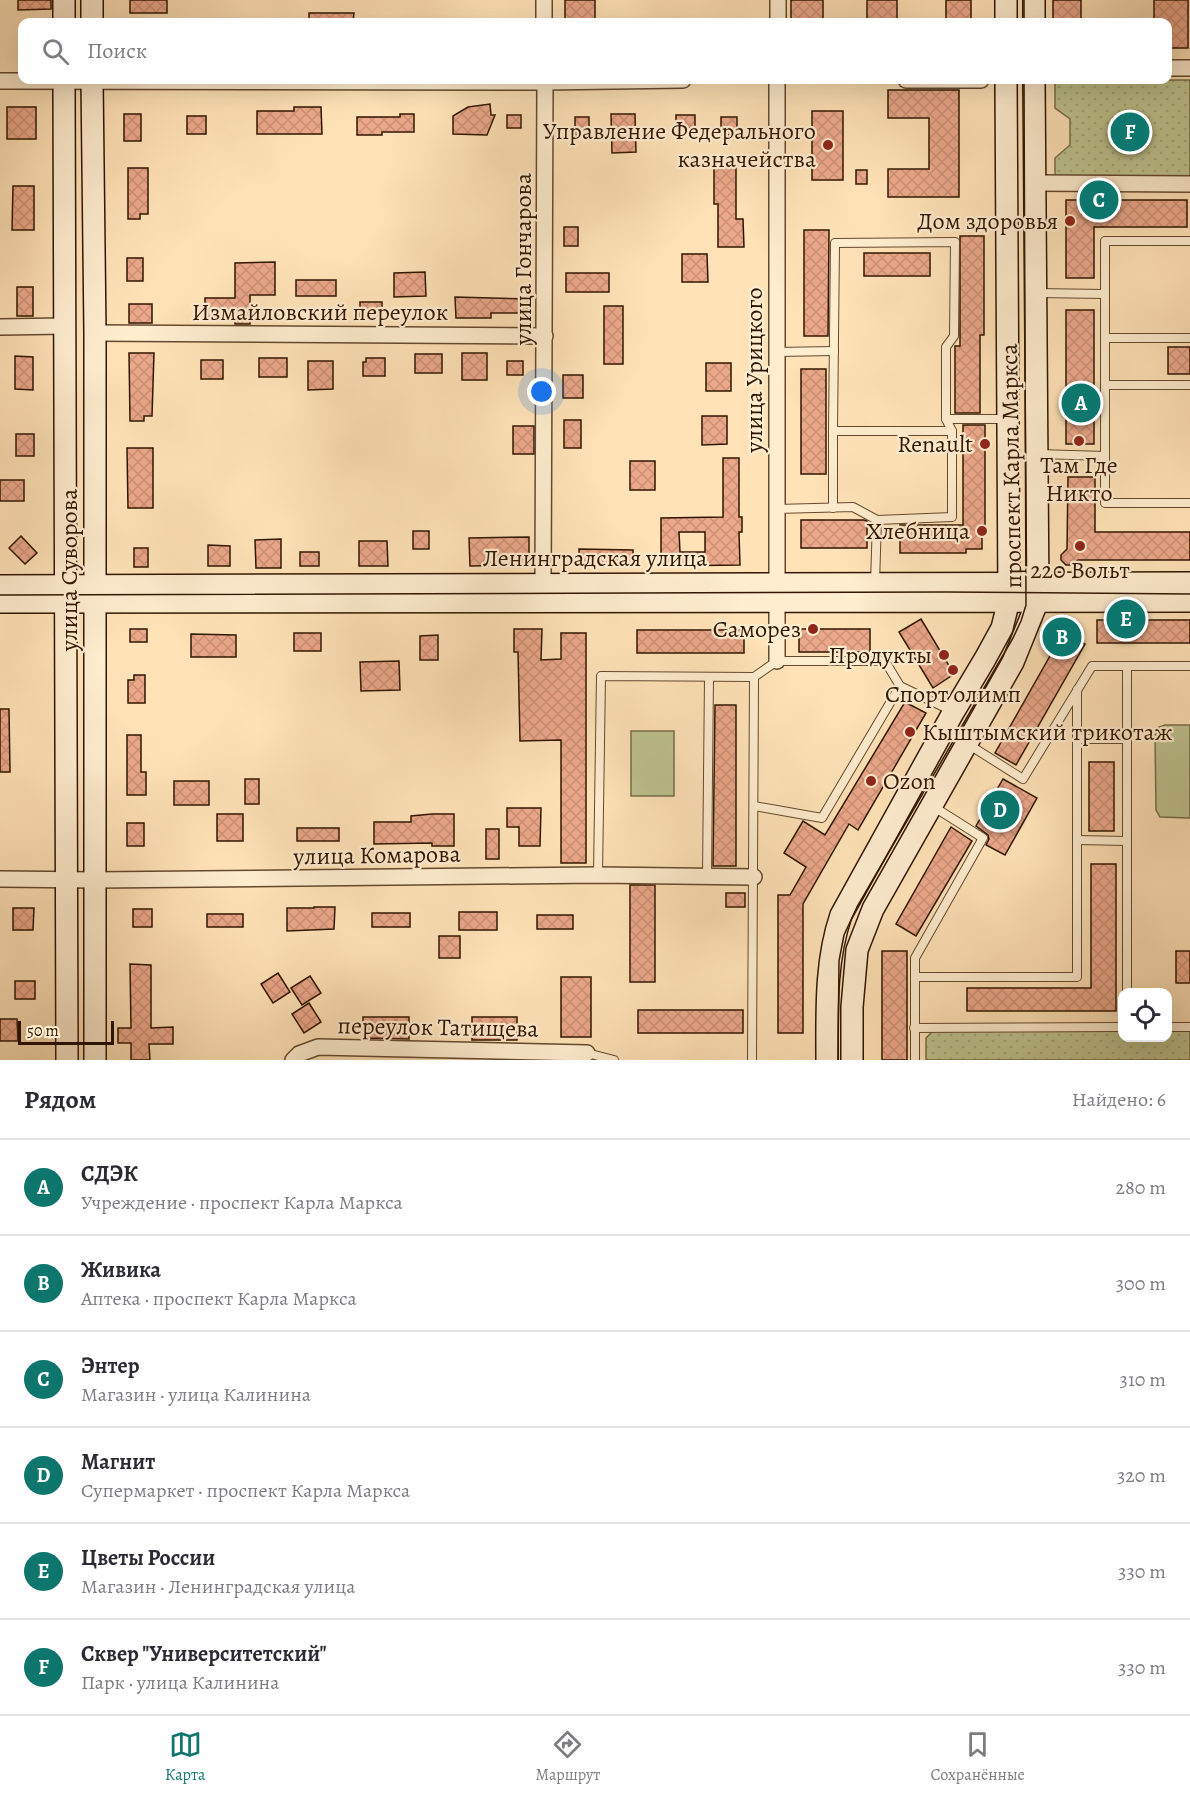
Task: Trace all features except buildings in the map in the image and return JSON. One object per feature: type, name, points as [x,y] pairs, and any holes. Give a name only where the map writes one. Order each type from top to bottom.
[{"type":"main road","points":[[64,0],[64,18]]},
{"type":"main road","points":[[92,0],[92,18]]},
{"type":"main road","points":[[1006,0],[1006,18]]},
{"type":"main road","points":[[1034,0],[1034,18]]},
{"type":"main road","name":"улица Суворова","points":[[64,84],[67,1060]]},
{"type":"main road","name":"улица Суворова","points":[[92,84],[95,333],[95,1060]]},
{"type":"main road","name":"проспект Карла Маркса","points":[[827,1060],[828,980],[835,933],[841,915],[1002,628],[1009,592],[1006,84]]},
{"type":"main road","name":"проспект Карла Маркса","points":[[852,1060],[852,1007],[857,950],[873,909],[1013,662],[1038,592],[1035,454],[1034,84]]},
{"type":"main road","name":"Ленинградская улица","points":[[94,594],[543,583],[776,593],[875,585],[1009,592]]},
{"type":"main road","name":"Ленинградская улица","points":[[0,586],[67,594],[776,593],[1038,592],[1190,583]]},
{"type":"main road","name":"Ленинградская улица","points":[[1038,592],[1190,601]]},
{"type":"main road","name":"Ленинградская улица","points":[[0,602],[67,594]]},
{"type":"street","points":[[544,0],[544,18]]},
{"type":"street","points":[[778,0],[778,18]]},
{"type":"street","points":[[1172,68],[1190,68]]},
{"type":"street","points":[[0,81],[18,81]]},
{"type":"street","name":"улица Гончарова","points":[[543,583],[545,84]]},
{"type":"street","name":"улица Урицкого","points":[[777,84],[777,661]]},
{"type":"street","points":[[1035,183],[1190,184]]},
{"type":"street","points":[[0,327],[66,326]]},
{"type":"street","name":"Измайловский переулок","points":[[95,333],[545,336]]},
{"type":"street","name":"улица Комарова","points":[[0,879],[598,875],[754,877]]},
{"type":"street","name":"переулок Татищева","points":[[293,1060],[299,1054],[318,1047],[437,1056],[587,1057]]},
{"type":"lane","points":[[1190,241],[1106,241],[1106,503],[1190,503]]},
{"type":"lane","points":[[776,509],[833,508],[853,507],[877,520],[952,517],[952,431],[946,419],[946,347],[954,336],[955,242],[835,243],[833,508]]},
{"type":"lane","points":[[1035,293],[1106,294]]},
{"type":"lane","points":[[1106,338],[1190,338]]},
{"type":"lane","points":[[777,352],[834,351]]},
{"type":"lane","points":[[1106,385],[1190,385]]},
{"type":"lane","points":[[946,419],[1008,419]]},
{"type":"lane","points":[[833,431],[952,431]]},
{"type":"lane","points":[[1035,454],[1106,456]]},
{"type":"lane","points":[[875,585],[877,520]]},
{"type":"lane","points":[[598,875],[601,676],[754,677],[777,661],[885,661],[900,686],[949,720],[968,743],[1023,779],[1092,666],[1190,666]]},
{"type":"lane","points":[[1127,666],[1127,988]]},
{"type":"lane","points":[[707,876],[709,677]]},
{"type":"lane","points":[[753,1060],[754,677]]},
{"type":"lane","points":[[754,806],[822,819],[900,686]]},
{"type":"lane","points":[[915,977],[1077,977],[1077,690]]},
{"type":"lane","points":[[1077,739],[1127,739]]},
{"type":"lane","points":[[915,1060],[915,958],[983,838],[932,806]]},
{"type":"lane","points":[[1077,840],[1127,841]]},
{"type":"lane","points":[[914,1028],[1118,1027]]},
{"type":"lane","points":[[1172,1027],[1190,1027]]},
{"type":"lane","points":[[587,1057],[614,1060]]},
{"type":"green space","points":[[1172,80],[1190,80],[1190,181],[1055,181],[1055,158],[1070,145],[1070,119],[1055,108],[1055,84],[1172,84]]},
{"type":"green space","points":[[1190,725],[1190,818],[1160,817],[1156,810],[1155,735],[1159,727]]},
{"type":"green space","points":[[631,731],[674,731],[674,796],[631,796]]},
{"type":"green space","points":[[935,1029],[1118,1029],[1118,1042],[1172,1042],[1172,1029],[1190,1029],[1190,1060],[926,1060],[926,1038]]},
{"type":"tram line","points":[[1024,0],[1024,18]]},
{"type":"tram line","points":[[838,1060],[839,961],[844,935],[857,907],[1013,638],[1026,605],[1024,84]]},
{"type":"tram line","points":[[0,595],[947,592],[1190,594]]},
{"type":"place","name":"Сквер \"Университетский\"","points":[[1130,132]]},
{"type":"place","name":"Управление Федерального казначейства","points":[[828,145]]},
{"type":"place","name":"Энтер","points":[[1099,200]]},
{"type":"place","name":"Дом здоровья","points":[[1070,221]]},
{"type":"place","name":"СДЭК","points":[[1081,403]]},
{"type":"place","name":"Там Где Никто","points":[[1079,441]]},
{"type":"place","name":"Renault","points":[[985,444]]},
{"type":"place","name":"Хлебница","points":[[982,531]]},
{"type":"place","name":"220 Вольт","points":[[1080,546]]},
{"type":"place","name":"Цветы России","points":[[1126,619]]},
{"type":"place","name":"Саморез","points":[[813,629]]},
{"type":"place","name":"Живика","points":[[1062,637]]},
{"type":"place","name":"Продукты","points":[[944,655]]},
{"type":"place","name":"Спорт олимп","points":[[953,670]]},
{"type":"place","name":"Кыштымский трикотаж","points":[[910,732]]},
{"type":"place","name":"Ozon","points":[[871,781]]},
{"type":"place","name":"Магнит","points":[[1000,810]]}]
